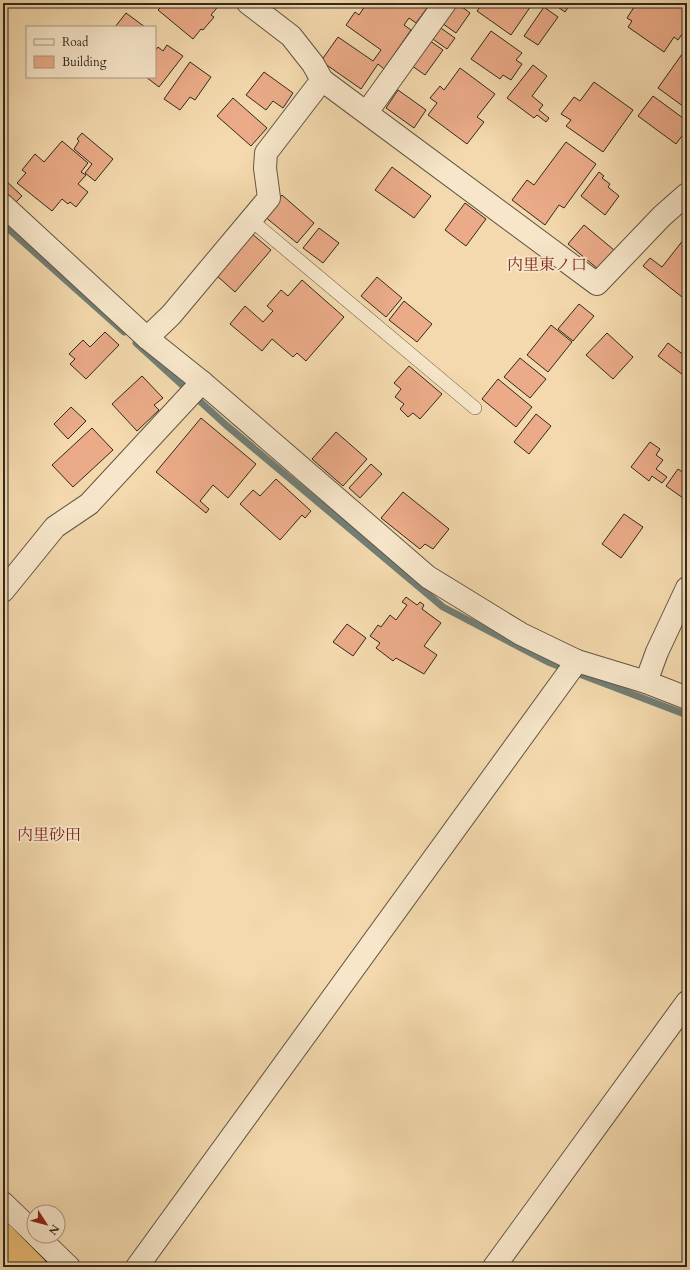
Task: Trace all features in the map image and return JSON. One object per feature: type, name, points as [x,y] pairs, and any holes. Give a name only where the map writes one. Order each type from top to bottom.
[{"type":"highway","points":[[3,1234],[36,1267]]},
{"type":"highway","points":[[3,1256],[15,1267]]},
{"type":"street","points":[[248,3],[291,36],[313,64],[322,80],[597,284],[662,216],[687,194]]},
{"type":"street","points":[[367,112],[445,3]]},
{"type":"street","points":[[147,338],[171,315],[269,198],[265,168],[266,153],[322,80]]},
{"type":"street","points":[[3,205],[147,338],[202,382],[428,577],[521,634],[577,661],[646,682],[687,698]]},
{"type":"street","points":[[3,591],[55,527],[89,504],[202,382]]},
{"type":"street","points":[[646,682],[657,652],[687,588]]},
{"type":"street","points":[[137,1267],[577,661]]},
{"type":"street","points":[[494,1267],[687,1002]]},
{"type":"street","points":[[3,1203],[26,1225]]},
{"type":"street","points":[[45,1244],[69,1267]]},
{"type":"lane","points":[[251,220],[475,408]]},
{"type":"building","points":[[161,3],[221,3],[211,15],[214,17],[193,39],[158,10],[163,5]]},
{"type":"building","points":[[367,3],[412,3],[415,5],[419,3],[427,8],[416,23],[409,18],[404,25],[411,30],[384,69],[378,64],[361,89],[321,61],[338,37],[373,61],[381,50],[346,25],[355,12],[359,15]]},
{"type":"building","points":[[451,3],[457,3],[470,13],[456,33],[439,21]]},
{"type":"building","points":[[483,3],[533,3],[511,35],[477,11]]},
{"type":"building","points":[[552,3],[571,3],[565,12]]},
{"type":"building","points":[[644,3],[687,3],[687,27],[678,40],[674,37],[664,52],[628,27],[632,21],[627,18],[636,4],[641,7]]},
{"type":"building","points":[[544,7],[558,17],[538,45],[524,36]]},
{"type":"building","points":[[126,13],[144,26],[116,26]]},
{"type":"building","points":[[435,24],[455,38],[447,49],[427,35]]},
{"type":"building","points":[[491,31],[522,53],[516,60],[522,64],[511,80],[503,75],[500,79],[471,59]]},
{"type":"building","points":[[426,38],[443,50],[425,75],[408,63]]},
{"type":"building","points":[[167,45],[183,56],[159,87],[147,78],[156,78],[156,50],[158,47],[163,51]]},
{"type":"building","points":[[685,50],[687,51],[687,109],[658,88]]},
{"type":"building","points":[[190,62],[211,77],[195,100],[190,97],[180,110],[164,99]]},
{"type":"building","points":[[533,65],[547,76],[532,96],[543,105],[539,110],[549,118],[546,122],[537,115],[534,118],[507,98]]},
{"type":"building","points":[[460,68],[495,94],[477,117],[484,122],[467,144],[428,115],[437,103],[430,98],[440,86],[444,90]]},
{"type":"building","points":[[264,72],[293,93],[283,108],[273,101],[266,110],[246,95]]},
{"type":"building","points":[[594,82],[633,110],[603,152],[566,126],[571,120],[561,114],[574,97],[580,101]]},
{"type":"building","points":[[398,90],[426,110],[414,128],[386,108]]},
{"type":"building","points":[[653,96],[687,121],[687,129],[676,144],[638,116]]},
{"type":"building","points":[[233,98],[267,128],[251,146],[217,116]]},
{"type":"building","points":[[82,133],[113,159],[95,181],[85,173],[92,164],[74,149],[79,141],[77,139]]},
{"type":"building","points":[[62,141],[88,163],[81,172],[86,175],[78,184],[88,192],[76,207],[70,202],[68,204],[62,199],[52,211],[17,183],[26,173],[22,170],[35,154],[44,162]]},
{"type":"building","points":[[566,142],[596,164],[564,208],[559,205],[545,225],[512,200],[527,180],[534,185]]},
{"type":"building","points":[[392,167],[431,196],[414,218],[375,190]]},
{"type":"building","points":[[599,172],[604,176],[602,178],[610,184],[608,187],[619,196],[605,215],[581,196]]},
{"type":"building","points":[[3,178],[22,196],[14,204],[3,194]]},
{"type":"building","points":[[282,195],[314,223],[297,243],[264,216]]},
{"type":"building","points":[[465,203],[486,219],[466,246],[445,230]]},
{"type":"building","points":[[584,225],[614,250],[598,269],[568,244]]},
{"type":"building","points":[[319,228],[339,243],[323,263],[303,248]]},
{"type":"building","points":[[251,233],[271,250],[235,292],[216,275]]},
{"type":"building","points":[[684,239],[687,242],[687,301],[643,266],[650,258],[662,267]]},
{"type":"building","points":[[377,277],[402,298],[386,317],[361,296]]},
{"type":"building","points":[[302,280],[344,317],[306,361],[297,353],[293,357],[272,339],[262,351],[230,324],[245,306],[263,322],[273,311],[267,306],[281,290],[288,296]]},
{"type":"building","points":[[404,301],[432,324],[417,342],[389,320]]},
{"type":"building","points":[[579,304],[594,316],[573,341],[558,329]]},
{"type":"building","points":[[551,325],[572,342],[548,372],[527,355]]},
{"type":"building","points":[[105,332],[119,345],[86,379],[70,364],[75,359],[69,354],[83,340],[90,347]]},
{"type":"building","points":[[607,333],[633,357],[613,379],[586,355]]},
{"type":"building","points":[[668,343],[685,356],[687,353],[687,378],[658,356]]},
{"type":"building","points":[[520,358],[546,379],[530,398],[504,377]]},
{"type":"building","points":[[409,366],[442,394],[420,419],[413,413],[408,417],[400,409],[404,404],[395,397],[401,389],[394,383]]},
{"type":"building","points":[[142,376],[163,398],[154,405],[159,410],[137,431],[112,404]]},
{"type":"building","points":[[498,379],[532,407],[516,427],[482,399]]},
{"type":"building","points":[[71,407],[86,421],[68,439],[54,424]]},
{"type":"building","points":[[536,414],[551,426],[529,454],[514,442]]},
{"type":"building","points":[[201,418],[256,464],[228,498],[213,485],[200,501],[209,509],[206,513],[156,472]]},
{"type":"building","points":[[92,428],[113,450],[73,487],[52,465]]},
{"type":"building","points":[[336,432],[367,459],[343,486],[312,459]]},
{"type":"building","points":[[650,442],[660,449],[656,455],[663,460],[656,469],[667,477],[662,483],[652,476],[649,481],[631,467]]},
{"type":"building","points":[[371,464],[382,474],[360,498],[349,488]]},
{"type":"building","points":[[678,469],[684,473],[687,469],[687,493],[683,498],[666,486]]},
{"type":"building","points":[[276,479],[311,511],[305,518],[302,515],[280,540],[240,504],[253,490],[260,496]]},
{"type":"building","points":[[403,492],[449,529],[433,549],[425,544],[420,549],[381,518]]},
{"type":"building","points":[[624,514],[643,527],[621,558],[602,544]]},
{"type":"building","points":[[406,597],[417,605],[420,602],[424,605],[422,609],[441,623],[424,646],[437,655],[424,674],[396,658],[393,661],[376,648],[380,643],[370,636],[378,625],[381,627],[390,615],[396,620],[407,605],[402,602]]},
{"type":"building","points":[[347,624],[366,638],[353,656],[333,642]]},
{"type":"waterway","points":[[3,224],[124,332]]},
{"type":"waterway","points":[[136,343],[226,425],[443,607],[548,662],[687,715]]},
{"type":"district","name":"内里東ノ口","points":[[547,264]]},
{"type":"district","name":"内里砂田","points":[[49,834]]}]
